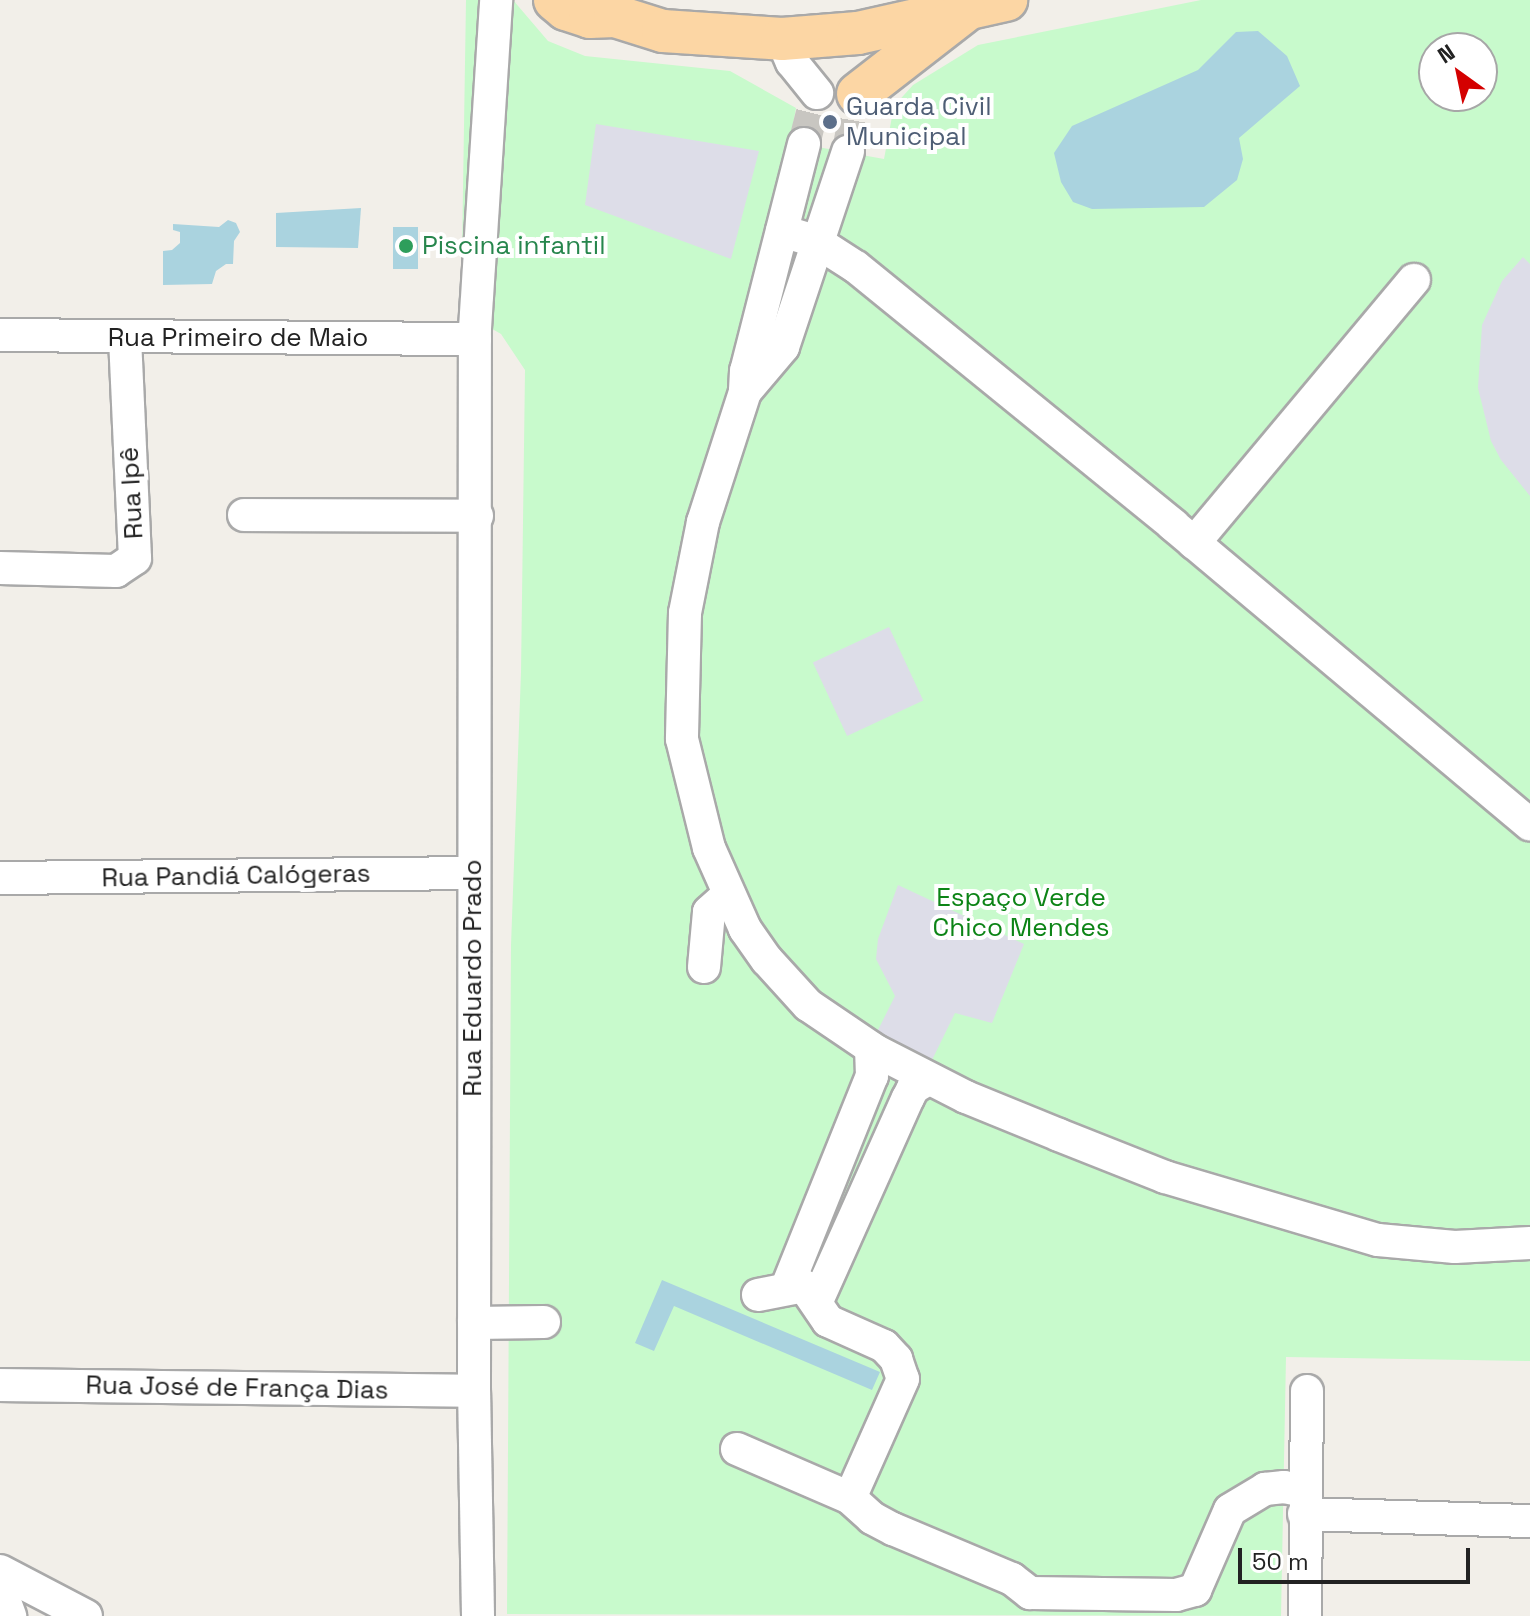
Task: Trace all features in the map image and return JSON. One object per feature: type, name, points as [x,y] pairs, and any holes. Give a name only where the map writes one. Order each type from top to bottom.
[{"type":"main road","points":[[555,0],[566,9],[590,17],[630,8],[663,31],[698,36],[782,39],[858,33],[987,4]]},
{"type":"main road","points":[[858,97],[987,4]]},
{"type":"street","name":"Rua Eduardo Prado","points":[[478,1616],[474,1391],[475,339],[496,0]]},
{"type":"street","points":[[782,39],[792,62],[817,93]]},
{"type":"street","points":[[804,144],[746,371],[745,392],[703,522],[685,613],[681,671],[682,739],[709,848],[728,895],[767,960],[808,1005],[871,1048],[928,1079],[1165,1177],[1378,1240],[1455,1247],[1530,1243]]},
{"type":"street","points":[[745,392],[783,347],[848,152]]},
{"type":"street","points":[[829,209],[856,267]]},
{"type":"street","points":[[782,231],[817,242],[856,267],[1194,543],[1530,825]]},
{"type":"street","points":[[1194,543],[1414,280]]},
{"type":"street","name":"Rua Primeiro de Maio","points":[[0,335],[475,339]]},
{"type":"street","name":"Rua Ipê","points":[[0,568],[116,571],[135,558],[125,337]]},
{"type":"street","points":[[244,515],[477,516]]},
{"type":"street","name":"Rua Pandiá Calógeras","points":[[0,878],[473,873]]},
{"type":"street","points":[[704,967],[709,912],[728,895]]},
{"type":"street","points":[[850,1498],[903,1379],[896,1359],[884,1346],[828,1321],[804,1286],[772,1291],[841,1157],[872,1076],[871,1048]]},
{"type":"street","points":[[817,1301],[913,1088],[928,1079]]},
{"type":"street","points":[[841,1157],[873,1172]]},
{"type":"street","points":[[474,1323],[544,1322]]},
{"type":"street","name":"Rua José de França Dias","points":[[0,1385],[474,1391]]},
{"type":"street","points":[[1305,1616],[1307,1391]]},
{"type":"street","points":[[737,1449],[850,1498],[872,1518],[1012,1579],[1030,1593],[1176,1595],[1195,1590],[1230,1510],[1265,1489],[1305,1502],[1530,1521]]},
{"type":"street","points":[[0,1571],[86,1616]]},
{"type":"street","points":[[0,1588],[10,1616]]},
{"type":"green space","name":"Espaço Verde Chico Mendes","points":[[466,0],[513,0],[548,41],[585,56],[730,71],[796,108],[790,142],[884,159],[894,106],[913,85],[978,45],[1201,0],[1530,0],[1530,1361],[1286,1357],[1281,1616],[507,1614],[511,945],[521,672],[525,370],[501,334],[461,315]]},
{"type":"shaded area","points":[[596,124],[759,151],[731,259],[585,205]]},
{"type":"shaded area","points":[[1523,257],[1530,264],[1530,496],[1501,460],[1491,441],[1478,388],[1482,325],[1502,281]]},
{"type":"shaded area","points":[[889,627],[923,700],[847,736],[813,662]]},
{"type":"shaded area","points":[[898,885],[1024,944],[992,1023],[955,1013],[932,1060],[877,1032],[895,996],[876,959],[878,939]]},
{"type":"water","points":[[1258,31],[1287,56],[1300,86],[1239,138],[1243,159],[1237,180],[1204,207],[1092,209],[1073,202],[1061,182],[1054,153],[1072,126],[1198,70],[1236,32]]},
{"type":"water","points":[[361,208],[358,248],[276,247],[276,213]]},
{"type":"water","points":[[228,220],[236,223],[240,232],[234,241],[233,264],[226,264],[216,271],[212,284],[163,285],[163,251],[172,250],[180,243],[180,232],[173,230],[173,224],[219,227]]},
{"type":"water","name":"Piscina infantil","points":[[393,227],[418,227],[418,269],[393,269]]},
{"type":"water","points":[[662,1280],[880,1372],[872,1390],[674,1306],[654,1351],[635,1343]]},
{"type":"tunnel","points":[[804,144],[817,93]]},
{"type":"tunnel","points":[[848,152],[857,100]]},
{"type":"place","name":"Guarda Civil Municipal","points":[[830,122]]},
{"type":"place","name":"Piscina infantil","points":[[406,246]]}]
